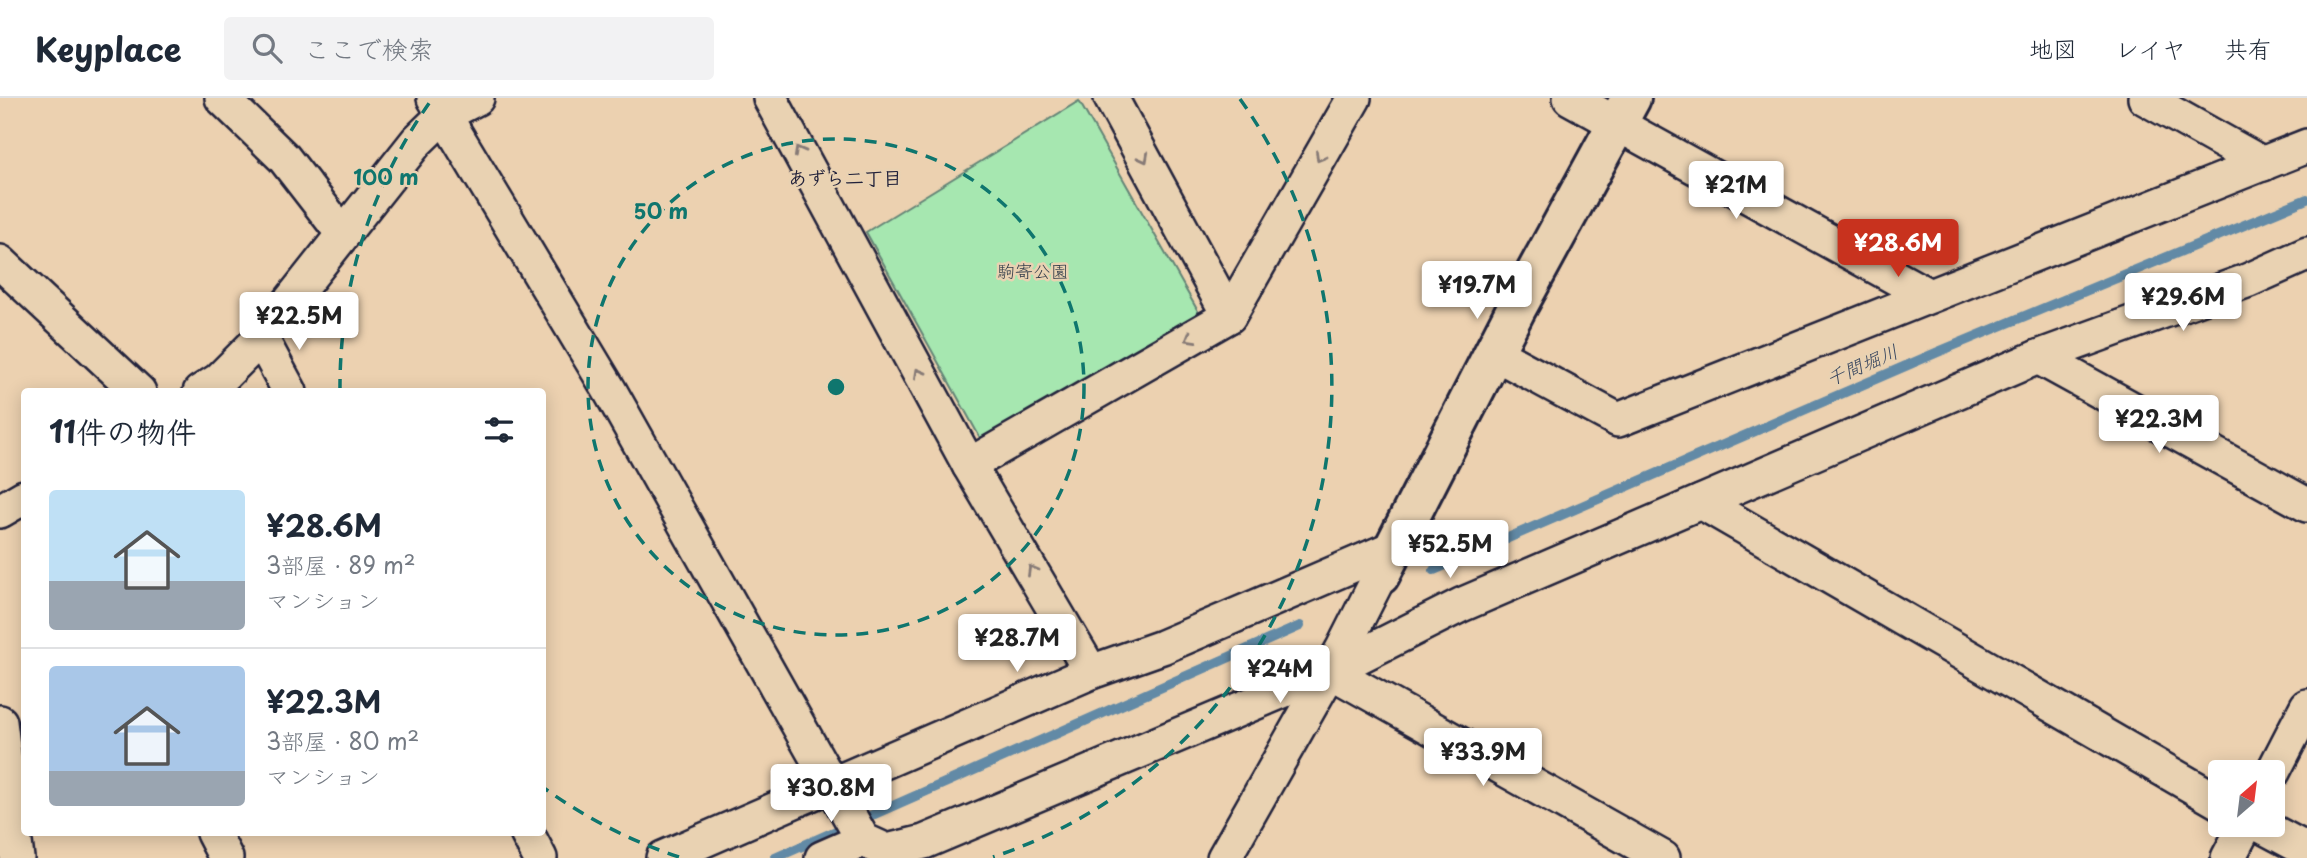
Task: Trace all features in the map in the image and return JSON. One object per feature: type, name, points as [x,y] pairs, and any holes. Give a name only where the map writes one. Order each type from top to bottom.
[{"type":"street","points":[[222,98],[284,159],[342,234]]},
{"type":"street","points":[[206,388],[219,380],[261,338],[417,141],[439,107],[477,98]]},
{"type":"street","points":[[770,98],[970,465],[1091,672]]},
{"type":"street","points":[[1111,98],[1229,316]]},
{"type":"street","points":[[970,465],[1229,316],[1354,98]]},
{"type":"street","points":[[1570,98],[1624,111],[1929,296]]},
{"type":"street","points":[[2145,98],[2263,164]]},
{"type":"street","points":[[439,107],[610,391],[862,837],[887,851],[924,842],[1330,671],[1461,605],[2038,358],[2249,280],[2307,254]]},
{"type":"street","points":[[1224,858],[1330,671],[1494,353],[1624,111]]},
{"type":"street","points":[[1494,353],[1618,420],[2307,146]]},
{"type":"street","points":[[0,262],[135,388]]},
{"type":"street","points":[[261,338],[288,388]]},
{"type":"street","points":[[2038,358],[2307,505]]},
{"type":"street","points":[[0,511],[21,499]]},
{"type":"street","points":[[1701,502],[2208,795]]},
{"type":"street","points":[[663,858],[836,793],[1091,672],[1387,561]]},
{"type":"street","points":[[1330,671],[1662,858]]},
{"type":"street","points":[[2279,760],[2307,706]]},
{"type":"street","points":[[7,739],[17,858]]},
{"type":"street","points":[[215,836],[226,858]]},
{"type":"street","points":[[529,836],[540,858]]},
{"type":"street","points":[[822,858],[862,837]]},
{"type":"street","points":[[2228,858],[2239,837]]},
{"type":"street","points":[[2282,837],[2307,850]]},
{"type":"green space","name":"駒寄公園","points":[[1079,101],[1199,313],[983,443],[866,232]]},
{"type":"waterway","name":"千間堀川","points":[[1434,570],[1938,352],[2307,199]]},
{"type":"waterway","points":[[775,858],[1300,626]]},
{"type":"district","name":"あずら二丁目","points":[[845,178]]}]
